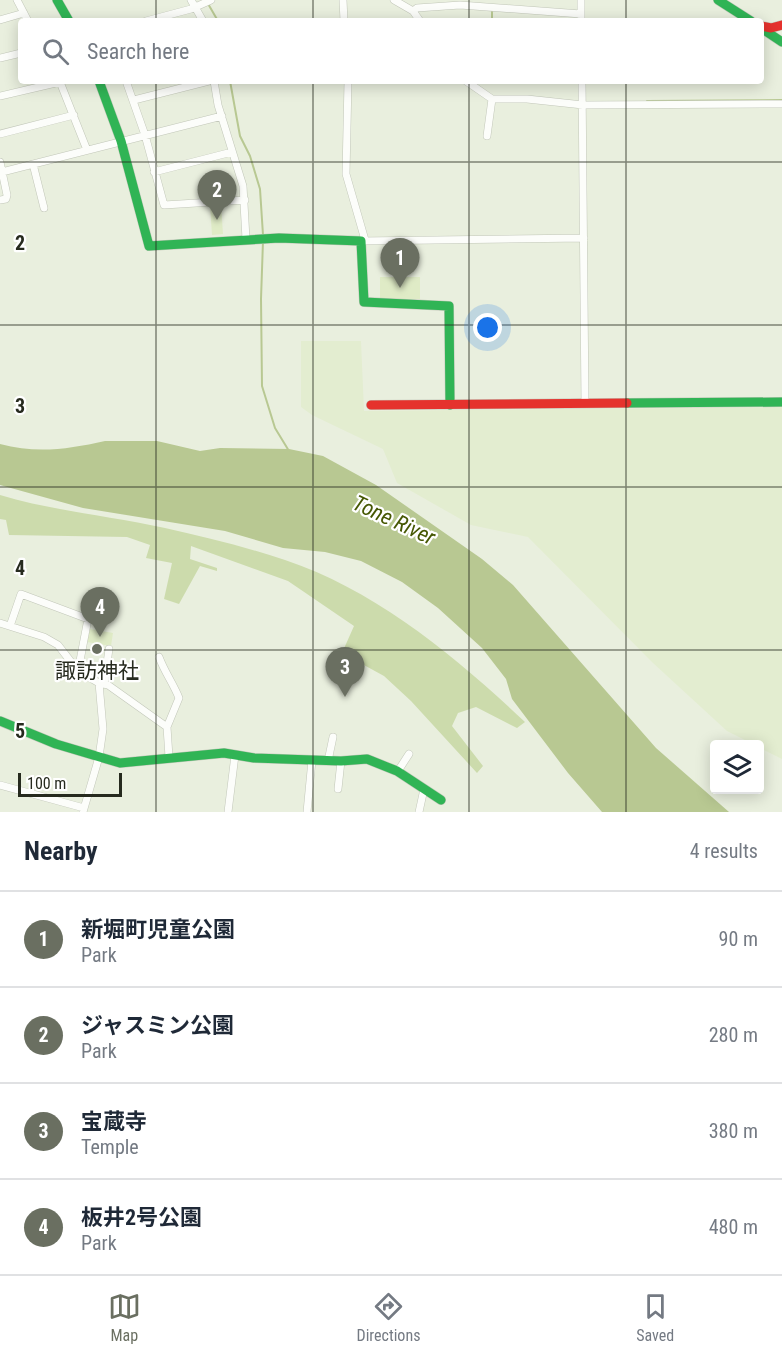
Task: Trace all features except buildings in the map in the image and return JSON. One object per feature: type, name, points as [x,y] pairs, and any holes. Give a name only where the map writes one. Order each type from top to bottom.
[{"type":"street","points":[[16,0],[26,18]]},
{"type":"street","points":[[57,0],[67,18]]},
{"type":"street","points":[[191,0],[200,6],[202,18]]},
{"type":"street","points":[[157,18],[200,6],[211,0]]},
{"type":"street","points":[[343,0],[344,18]]},
{"type":"street","points":[[394,0],[413,11],[418,18]]},
{"type":"street","points":[[413,11],[417,8],[460,5],[581,17],[581,0]]},
{"type":"street","points":[[718,0],[746,18]]},
{"type":"street","points":[[0,20],[24,13]]},
{"type":"street","points":[[764,27],[782,25]]},
{"type":"street","points":[[764,29],[782,42]]},
{"type":"street","points":[[0,58],[18,53]]},
{"type":"street","points":[[0,96],[51,84]]},
{"type":"street","points":[[60,84],[87,150]]},
{"type":"street","points":[[100,84],[121,141],[149,246],[277,238],[363,240],[584,238]]},
{"type":"street","points":[[127,84],[145,135],[164,205],[245,200]]},
{"type":"street","points":[[134,100],[197,84]]},
{"type":"street","points":[[215,84],[242,182],[251,239]]},
{"type":"street","points":[[348,84],[346,174],[363,240],[364,302],[444,304],[448,306],[450,405]]},
{"type":"street","points":[[470,84],[492,99],[527,99],[583,105],[782,104]]},
{"type":"street","points":[[582,84],[585,403]]},
{"type":"street","points":[[487,136],[492,99]]},
{"type":"street","points":[[0,134],[74,115]]},
{"type":"street","points":[[2,172],[222,116]]},
{"type":"street","points":[[154,172],[232,152]]},
{"type":"street","points":[[0,162],[7,195],[6,199],[0,200]]},
{"type":"street","points":[[33,164],[44,208]]},
{"type":"street","points":[[371,405],[782,402]]},
{"type":"street","points":[[10,626],[21,594],[87,619],[78,671]]},
{"type":"street","points":[[0,623],[44,637],[58,645],[78,671],[102,683],[167,728]]},
{"type":"street","points":[[0,785],[83,810],[99,757],[103,729],[102,683],[109,649]]},
{"type":"street","points":[[159,657],[168,680],[173,684],[179,698],[167,728],[169,757]]},
{"type":"street","points":[[0,721],[56,744],[131,764],[169,757],[236,755],[341,761],[367,759],[398,771],[441,800]]},
{"type":"street","points":[[328,760],[333,737]]},
{"type":"street","points":[[398,771],[409,754]]},
{"type":"street","points":[[228,812],[236,755]]},
{"type":"street","points":[[307,812],[312,760]]},
{"type":"street","points":[[338,789],[341,761]]},
{"type":"street","points":[[419,812],[424,789]]},
{"type":"shaded area","points":[[221,204],[223,234],[212,235],[210,205]]},
{"type":"shaded area","points":[[380,277],[420,277],[420,299],[380,299]]},
{"type":"shaded area","points":[[301,341],[361,341],[364,411],[782,407],[782,759],[764,750],[764,740],[745,740],[727,731],[653,663],[528,537],[471,525],[397,483],[383,449],[312,415],[301,407]]},
{"type":"shaded area","points":[[0,495],[210,539],[270,555],[319,573],[383,607],[413,628],[471,673],[525,722],[517,728],[476,707],[458,713],[452,726],[483,766],[477,773],[411,701],[384,676],[342,653],[354,626],[288,581],[191,546],[190,559],[217,568],[217,571],[200,566],[179,604],[164,599],[172,563],[146,558],[150,545],[127,537],[9,535],[6,520],[0,519]]},
{"type":"shaded area","points":[[90,629],[113,633],[111,646],[87,642]]},
{"type":"water","name":"Tone River","points":[[105,441],[157,441],[200,451],[220,448],[289,449],[323,456],[376,485],[482,559],[513,585],[656,748],[729,812],[602,812],[568,773],[512,699],[506,679],[482,648],[438,608],[402,582],[361,561],[325,552],[283,548],[225,531],[83,508],[0,485],[0,444],[40,450]]},
{"type":"waterway","points":[[207,2],[216,18]]},
{"type":"waterway","points":[[492,12],[492,18]]},
{"type":"waterway","points":[[231,84],[240,136],[250,156],[260,189],[263,235]]},
{"type":"waterway","points":[[647,101],[782,100]]},
{"type":"waterway","points":[[263,241],[262,386],[275,428],[289,451]]},
{"type":"traffic: fast","points":[[57,0],[67,18]]},
{"type":"traffic: fast","points":[[718,0],[746,18]]},
{"type":"traffic: fast","points":[[764,30],[782,42]]},
{"type":"traffic: fast","points":[[100,84],[121,141],[149,246],[279,238],[361,241],[364,302],[449,306],[450,405]]},
{"type":"traffic: fast","points":[[627,403],[782,402]]},
{"type":"traffic: fast","points":[[0,721],[56,744],[120,763],[224,753],[254,758],[341,761],[367,759],[397,771],[441,800]]},
{"type":"traffic: jam","points":[[764,27],[771,28],[782,25]]},
{"type":"traffic: jam","points":[[371,405],[627,403]]},
{"type":"place","name":"ジャスミン公園","points":[[217,220]]},
{"type":"place","name":"新堀町児童公園","points":[[400,288]]},
{"type":"place","name":"板井2号公園","points":[[100,637]]},
{"type":"place","name":"諏訪神社","points":[[97,649]]},
{"type":"place","name":"宝蔵寺","points":[[345,697]]}]
